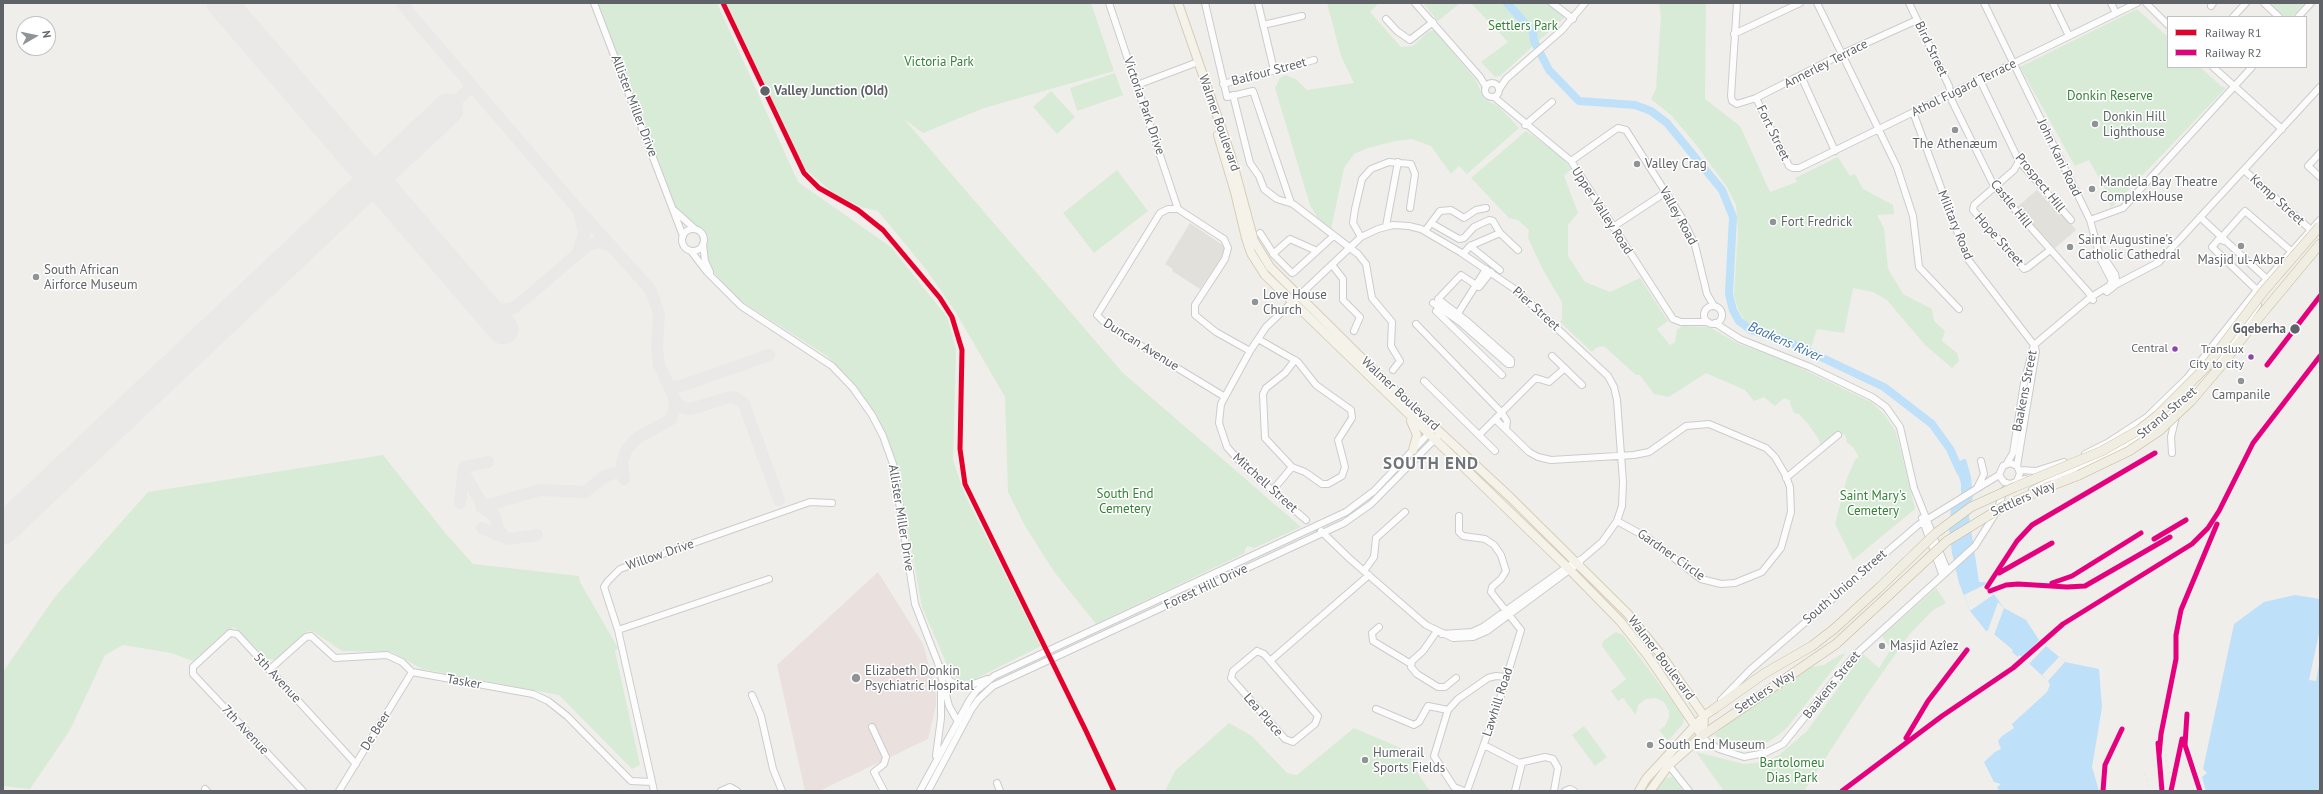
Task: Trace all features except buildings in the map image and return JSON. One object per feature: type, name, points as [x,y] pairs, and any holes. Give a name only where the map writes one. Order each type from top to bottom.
[{"type":"highway","name":"Settlers Way","points":[[1714,709],[1765,673],[1812,646],[1880,587],[1936,533],[1971,507],[2102,451],[2139,430],[2158,415],[2206,367],[2263,292],[2320,226]]},
{"type":"highway","name":"Settlers Way","points":[[1702,735],[1836,644],[1936,550],[1974,522],[2004,506],[2106,463],[2159,431],[2191,401],[2320,244]]},
{"type":"main road","name":"Walmer Boulevard","points":[[1173,3],[1231,156],[1254,241],[1270,267],[1295,300],[1408,414],[1568,569],[1634,637],[1702,735]]},
{"type":"main road","name":"Walmer Boulevard","points":[[1178,3],[1196,63]]},
{"type":"main road","name":"Walmer Boulevard","points":[[1295,300],[1579,561],[1636,623],[1704,716]]},
{"type":"main road","points":[[1408,414],[1417,434],[1413,450]]},
{"type":"main road","name":"South Union Street","points":[[1667,763],[1696,725],[1704,716],[1714,709]]},
{"type":"main road","points":[[1640,791],[1646,779],[1702,735],[1704,716]]},
{"type":"main road","points":[[1650,791],[1667,763]]},
{"type":"street","name":"Allister Miller Drive","points":[[594,3],[683,236]]},
{"type":"street","name":"Victoria Park Drive","points":[[1109,3],[1178,209]]},
{"type":"street","points":[[1205,3],[1226,97],[1253,91],[1291,203]]},
{"type":"street","points":[[1258,3],[1274,70]]},
{"type":"street","name":"Upper Valley Road","points":[[1415,3],[1480,77],[1494,89],[1503,103],[1525,125],[1571,161],[1670,315],[1679,322],[1691,321],[1712,323]]},
{"type":"street","points":[[1552,3],[1573,19]]},
{"type":"street","points":[[1494,89],[1573,19],[1585,3]]},
{"type":"street","points":[[1734,34],[1737,3]]},
{"type":"street","points":[[1734,34],[1800,3]]},
{"type":"street","points":[[1817,3],[1880,129],[1897,167],[1910,204],[1919,267],[1959,309]]},
{"type":"street","name":"Bird Street","points":[[1909,3],[1949,86],[1950,95]]},
{"type":"street","name":"John Kani Road","points":[[1984,3],[2090,220],[2101,254],[2115,274],[2113,284]]},
{"type":"street","points":[[2053,3],[2069,36]]},
{"type":"street","points":[[2111,3],[2116,13]]},
{"type":"street","name":"Athol Fugard Terrace","points":[[1791,167],[1799,168],[1835,151],[2137,3]]},
{"type":"street","points":[[2146,3],[2167,24]]},
{"type":"street","points":[[2234,16],[2246,3]]},
{"type":"street","points":[[2264,3],[2278,16]]},
{"type":"street","points":[[2299,16],[2311,3]]},
{"type":"street","points":[[1263,25],[1302,16]]},
{"type":"street","points":[[1386,19],[1397,31],[1410,40],[1433,22]]},
{"type":"street","name":"Annerley Terrace","points":[[1734,34],[1732,96],[1734,103],[1740,104],[1756,98],[1842,54],[1917,20]]},
{"type":"street","name":"Balfour Street","points":[[1223,84],[1314,60]]},
{"type":"street","points":[[1137,86],[1196,63]]},
{"type":"street","points":[[2214,68],[2282,129]]},
{"type":"street","points":[[2090,220],[2123,208],[2251,68]]},
{"type":"street","points":[[1801,76],[1835,151]]},
{"type":"street","name":"Prospect Hill","points":[[1980,80],[2019,161],[2071,220]]},
{"type":"street","points":[[2034,345],[2113,284],[2156,264],[2320,88]]},
{"type":"street","points":[[1233,95],[1251,168],[1258,176],[1266,192],[1277,199],[1291,203],[1351,248],[1366,264],[1372,298],[1392,322],[1391,346],[1400,361],[1393,370]]},
{"type":"street","name":"Castle Hill","points":[[1950,95],[1994,186],[2092,299]]},
{"type":"street","name":"Fort Street","points":[[1756,98],[1791,167]]},
{"type":"street","points":[[1525,125],[1552,102]]},
{"type":"street","name":"Military Road","points":[[1912,112],[1965,254],[2034,345]]},
{"type":"street","name":"Valley Road","points":[[1571,161],[1618,128],[1622,128],[1628,132],[1666,192],[1695,245],[1707,294],[1714,306]]},
{"type":"street","points":[[2320,153],[2308,166],[2320,178]]},
{"type":"street","points":[[1994,186],[2018,166],[2019,161]]},
{"type":"street","points":[[1386,226],[1398,162]]},
{"type":"street","points":[[1361,237],[1353,223],[1362,180],[1368,172],[1379,165],[1398,162],[1411,164],[1414,170],[1415,178],[1410,208]]},
{"type":"street","name":"Kemp Street","points":[[2244,170],[2311,230]]},
{"type":"street","name":"Hope Street","points":[[1994,186],[1974,205],[1972,208],[1974,212],[2024,269],[2028,268],[2050,250]]},
{"type":"street","points":[[1613,227],[1666,192]]},
{"type":"street","name":"Allister Miller Drive","points":[[673,208],[695,230]]},
{"type":"street","points":[[1425,231],[1440,211],[1451,210],[1464,218],[1476,210],[1486,208]]},
{"type":"street","name":"Duncan Avenue","points":[[1178,209],[1168,209],[1160,213],[1097,315],[1103,321],[1146,349],[1225,397]]},
{"type":"street","points":[[1178,209],[1224,239],[1227,245],[1228,252],[1225,259],[1195,305],[1194,311],[1198,320],[1250,351]]},
{"type":"street","points":[[2264,297],[2212,247],[2219,239],[2223,239],[2245,211],[2291,251]]},
{"type":"street","points":[[2200,217],[2273,285]]},
{"type":"street","points":[[1431,222],[1459,240],[1464,238],[1474,226],[1489,220],[1494,221],[1500,233],[1518,250]]},
{"type":"street","name":"Strand Street","points":[[2018,468],[2036,471],[2072,459],[2107,443],[2147,417],[2197,367],[2266,279],[2320,220]]},
{"type":"street","name":"Pier Street","points":[[1295,300],[1333,266],[1361,237],[1386,226],[1409,226],[1425,231],[1463,254],[1516,290],[1608,376],[1614,386],[1617,400],[1623,495],[1617,521],[1602,542],[1568,569]]},
{"type":"street","name":"Strand Street","points":[[2016,481],[2064,473],[2133,441],[2179,406],[2207,377],[2273,285],[2320,229]]},
{"type":"street","points":[[695,230],[703,235],[703,244],[698,250],[691,251],[684,246],[683,236],[686,232],[695,230]]},
{"type":"street","points":[[1260,233],[1273,253],[1292,273],[1334,236]]},
{"type":"street","points":[[1463,254],[1470,246],[1500,233]]},
{"type":"street","points":[[1273,253],[1290,240],[1317,251]]},
{"type":"street","name":"Allister Miller Drive","points":[[703,244],[705,261],[716,282]]},
{"type":"street","points":[[1470,246],[1500,270]]},
{"type":"street","name":"Allister Miller Drive","points":[[691,251],[716,282],[734,300],[755,317],[816,354],[832,366],[853,388],[872,415],[883,436],[893,464],[915,604],[938,664],[949,706],[956,721],[962,726]]},
{"type":"street","points":[[1333,266],[1343,279],[1343,300],[1360,317],[1354,331]]},
{"type":"street","points":[[1450,325],[1475,285],[1489,271]]},
{"type":"street","points":[[1456,315],[1508,364],[1511,364],[1511,360],[1456,315],[1437,300],[1460,275],[1475,285]]},
{"type":"street","name":"Mitchell Street","points":[[1295,300],[1272,320],[1250,351],[1225,397],[1219,412],[1219,423],[1227,447],[1242,464],[1306,520]]},
{"type":"street","points":[[1691,321],[1704,314],[1708,308],[1714,306],[1720,311],[1724,328]]},
{"type":"street","points":[[1436,310],[1502,375]]},
{"type":"street","points":[[1704,314],[1712,323],[1724,328],[1747,343],[1797,361],[1872,397],[1886,407],[1900,427],[1920,505],[1946,570]]},
{"type":"street","points":[[1712,323],[1721,318]]},
{"type":"street","points":[[1416,324],[1503,415],[1507,421],[1506,429]]},
{"type":"street","points":[[1258,339],[1295,360],[1305,368],[1316,385],[1349,407],[1352,418],[1338,440],[1345,467],[1344,473],[1339,478],[1328,484],[1322,484],[1305,472],[1292,467],[1265,438],[1263,399],[1266,388],[1285,373],[1295,360]]},
{"type":"street","name":"Baakens Street","points":[[2007,463],[2013,453],[2024,383],[2034,345]]},
{"type":"street","name":"Baakens Street","points":[[2018,468],[2036,358],[2034,345]]},
{"type":"street","points":[[1552,356],[1582,385]]},
{"type":"street","points":[[1479,435],[1495,419],[1503,415],[1536,378],[1549,382],[1565,368]]},
{"type":"street","points":[[1424,380],[1495,451]]},
{"type":"street","points":[[2172,453],[2171,437],[2179,406]]},
{"type":"street","name":"Gardner Circle","points":[[1495,419],[1529,452],[1538,457],[1551,460],[1621,456],[1649,452],[1686,426],[1710,424],[1766,448],[1775,457],[1790,487],[1791,512],[1781,548],[1762,572],[1735,583],[1721,584],[1701,579],[1648,538],[1617,521]]},
{"type":"street","name":"Forest Hill Drive","points":[[928,791],[962,726],[978,700],[989,689],[1041,663],[1344,523],[1371,504],[1438,430]]},
{"type":"street","points":[[1786,478],[1838,435]]},
{"type":"street","name":"Forest Hill Drive","points":[[920,791],[956,721],[976,691],[994,676],[1317,527],[1363,501],[1413,450],[1432,437]]},
{"type":"street","points":[[1975,489],[1984,474],[1981,461]]},
{"type":"street","points":[[2007,463],[2018,468],[2020,476],[2016,481],[2007,483],[2002,480],[1999,475],[2001,468],[2007,463]]},
{"type":"street","points":[[1272,491],[1292,467]]},
{"type":"street","points":[[1997,511],[2064,473]]},
{"type":"street","name":"South Union Street","points":[[1714,709],[1750,670],[1925,520],[1975,489],[1991,482],[1999,475]]},
{"type":"street","name":"Baakens Street","points":[[1702,735],[1707,742],[1719,749],[1744,757],[1765,753],[1783,744],[1855,655],[1946,570],[1975,546],[1997,511],[2007,483]]},
{"type":"street","name":"Willow Drive","points":[[654,791],[618,630],[604,587],[620,569],[810,502],[832,503]]},
{"type":"street","points":[[1270,661],[1367,573],[1374,557],[1376,538],[1405,512]]},
{"type":"street","points":[[1460,516],[1461,534],[1466,537],[1485,539],[1491,542],[1503,558],[1506,567],[1506,574],[1490,590],[1492,596],[1508,613]]},
{"type":"street","points":[[1317,527],[1426,625],[1453,638],[1473,636],[1487,631],[1508,613],[1568,569]]},
{"type":"street","points":[[618,630],[769,579]]},
{"type":"street","name":"Lawhill Road","points":[[1465,791],[1484,746],[1521,632],[1508,613]]},
{"type":"street","points":[[1379,627],[1372,634],[1373,641],[1411,664],[1417,674],[1438,687],[1445,687],[1456,678]]},
{"type":"street","points":[[1411,664],[1439,632]]},
{"type":"street","name":"5th Avenue","points":[[194,667],[232,633],[237,634],[356,764]]},
{"type":"street","name":"Tasker","points":[[270,670],[306,637],[311,636],[335,658],[387,656],[402,662],[412,672],[541,697],[567,716],[631,781],[652,782]]},
{"type":"street","name":"Lea Place","points":[[1261,652],[1270,661],[1318,716],[1315,724],[1293,742],[1289,742],[1285,739],[1231,678],[1233,671],[1254,653],[1261,652]]},
{"type":"street","points":[[938,664],[950,681],[960,686],[971,685],[994,676]]},
{"type":"street","points":[[935,762],[941,718],[938,664]]},
{"type":"street","name":"7th Avenue","points":[[194,667],[193,674],[303,791]]},
{"type":"street","name":"De Beer","points":[[339,791],[412,672]]},
{"type":"street","points":[[1465,791],[1454,786],[1434,756],[1448,710],[1488,678],[1496,676],[1506,677]]},
{"type":"street","points":[[752,695],[761,716],[773,769],[782,791]]},
{"type":"street","points":[[1376,709],[1414,725],[1419,722],[1428,706],[1448,710]]},
{"type":"street","points":[[872,727],[886,754],[885,762],[874,772],[884,791]]},
{"type":"street","points":[[1484,746],[1522,763],[1545,757],[1555,761],[1558,768],[1554,791]]},
{"type":"street","points":[[1515,791],[1522,763]]},
{"type":"street","points":[[1667,763],[1689,791]]},
{"type":"street","points":[[997,783],[1000,791]]},
{"type":"street","points":[[721,791],[730,787],[737,791]]},
{"type":"street","points":[[1565,791],[1570,789],[1574,791]]},
{"type":"shaded area","points":[[2037,190],[2048,202],[2052,202],[2076,230],[2055,248],[2017,207]]},
{"type":"shaded area","points":[[1190,223],[1224,246],[1225,252],[1200,289],[1172,271],[1173,269],[1165,264]]},
{"type":"shaded area","name":"Elizabeth Donkin Psychiatric Hospital","points":[[878,572],[923,644],[936,691],[936,705],[928,739],[819,791],[805,791],[777,665]]},
{"type":"green space","points":[[598,3],[717,3],[798,182],[891,247],[947,317],[956,349],[953,460],[964,493],[1041,646],[973,680],[960,681],[951,674],[922,607],[896,464],[876,414],[853,382],[827,356],[744,303],[732,293],[714,272],[707,256],[705,234],[681,214],[675,205]]},
{"type":"green space","name":"South End Cemetery","points":[[725,3],[1091,3],[1114,71],[984,108],[923,133],[904,119],[1123,373],[1301,527],[1254,548],[1248,546],[1245,549],[1245,553],[1096,624],[1055,573],[1025,526],[1008,492],[1005,397],[955,311],[925,268],[878,211],[861,207],[836,195],[805,169]]},
{"type":"green space","points":[[1327,3],[1379,3],[1370,12],[1401,47],[1413,46],[1428,32],[1434,30],[1476,80],[1484,99],[1498,106],[1519,128],[1467,174],[1459,166],[1451,174],[1431,146],[1412,139],[1395,141],[1368,148],[1354,154],[1344,168],[1331,229],[1320,222],[1310,205],[1275,88],[1280,78],[1285,75],[1296,79],[1307,90],[1354,83],[1341,56]]},
{"type":"green space","points":[[1423,3],[1460,3],[1438,21]]},
{"type":"green space","name":"Settlers Park","points":[[1471,3],[1552,3],[1565,13],[1564,18],[1500,76],[1495,77],[1481,62],[1508,42]]},
{"type":"green space","points":[[1659,3],[1706,3],[1705,99],[1740,126],[1770,192],[1797,182],[1795,178],[1838,157],[1850,176],[1855,174],[1863,189],[1893,205],[1894,214],[1877,215],[1884,228],[1888,269],[1903,294],[1932,309],[1934,321],[1945,331],[1942,341],[1957,353],[1959,361],[1952,368],[1925,345],[1887,300],[1873,292],[1853,288],[1844,333],[1817,329],[1811,347],[1754,328],[1745,321],[1738,309],[1734,295],[1738,231],[1736,205],[1727,187],[1694,142],[1671,115],[1651,99],[1656,89],[1661,17]]},
{"type":"green space","points":[[2270,3],[2305,3],[2293,16],[2284,16]]},
{"type":"green space","name":"Donkin Reserve","points":[[2137,9],[2167,36],[2167,68],[2201,68],[2221,86],[2226,88],[2111,208],[2104,187],[2089,160],[2075,166],[2020,67]]},
{"type":"green space","points":[[1115,73],[1123,95],[1077,111],[1070,88]]},
{"type":"green space","points":[[1051,91],[1075,117],[1057,134],[1033,107]]},
{"type":"green space","name":"Saint Mary's Cemetery","points":[[1526,131],[1560,155],[1571,169],[1564,176],[1578,213],[1568,225],[1568,256],[1585,282],[1610,292],[1640,278],[1668,321],[1657,329],[1670,345],[1675,342],[1677,330],[1682,326],[1709,327],[1739,344],[1784,360],[1871,402],[1884,414],[1896,432],[1915,509],[1853,560],[1835,524],[1847,478],[1855,460],[1859,457],[1853,447],[1846,442],[1847,440],[1845,435],[1837,432],[1822,448],[1818,438],[1808,424],[1799,414],[1794,413],[1790,403],[1791,401],[1784,398],[1775,406],[1764,397],[1754,401],[1745,390],[1706,373],[1669,397],[1654,394],[1640,375],[1636,375],[1604,346],[1596,348],[1592,352],[1560,322],[1562,319],[1562,302],[1543,270],[1528,238],[1529,230],[1518,220],[1509,218],[1471,178]]},
{"type":"green space","points":[[1117,170],[1148,211],[1094,253],[1063,213]]},
{"type":"green space","points":[[383,455],[446,534],[473,564],[579,576],[580,582],[618,648],[615,651],[640,765],[632,769],[559,695],[422,669],[392,652],[342,651],[314,632],[308,631],[275,660],[267,659],[234,627],[193,661],[171,653],[123,645],[105,655],[70,730],[30,789],[3,786],[3,672],[54,598],[148,492]]},
{"type":"green space","name":"Bartolomeu Dias Park","points":[[1936,588],[1946,603],[1932,611],[1909,635],[1866,696],[1804,791],[1724,791],[1696,752],[1744,764],[1762,762],[1779,755],[1807,731],[1863,654],[1879,668],[1891,649],[1882,636]]},
{"type":"green space","points":[[1616,632],[1623,635],[1684,717],[1683,724],[1668,741],[1659,730],[1665,726],[1669,717],[1669,711],[1664,702],[1656,698],[1646,699],[1638,705],[1636,715],[1623,698],[1618,701],[1611,691],[1626,679],[1602,646],[1603,641]]},
{"type":"green space","points":[[1846,653],[1786,729],[1770,741],[1757,747],[1747,747],[1728,743],[1714,735],[1731,721],[1811,667],[1824,665]]},
{"type":"green space","name":"Humerail Sports Fields","points":[[1229,723],[1252,736],[1287,773],[1297,775],[1354,728],[1419,756],[1414,768],[1430,791],[1165,791],[1175,771]]},
{"type":"green space","points":[[1584,726],[1607,757],[1595,766],[1572,735]]},
{"type":"green space","points":[[1673,777],[1683,791],[1656,791],[1665,778]]},
{"type":"water","points":[[1966,459],[1971,477],[1973,496],[1969,516],[1979,582],[1985,582],[2004,608],[2026,620],[2039,640],[2065,662],[2099,669],[2102,707],[2092,767],[2099,791],[1999,791],[1997,787],[2001,784],[1994,782],[1984,762],[1995,752],[2001,749],[1998,741],[2002,736],[2014,728],[2012,724],[2047,692],[2050,685],[2048,681],[2023,658],[2019,655],[2018,657],[2012,652],[2013,650],[1989,630],[1986,631],[1970,611],[1959,583],[1952,553],[1949,529],[1951,509],[1961,501],[1961,484],[1955,463]]},
{"type":"water","points":[[2295,595],[2320,599],[2320,629],[2309,680],[2316,681],[2320,660],[2320,791],[2206,791],[2202,777],[2207,773],[2203,769],[2234,624],[2264,602]]},
{"type":"pier","points":[[1986,584],[1993,595],[1970,611],[1964,595]]},
{"type":"pier","points":[[1998,602],[2004,608],[1994,635],[1988,630]]},
{"type":"pier","points":[[2039,640],[2046,646],[2029,664],[2023,658]]},
{"type":"pier","points":[[2059,657],[2065,662],[2048,681],[2042,675]]},
{"type":"waterway","name":"Baakens River","points":[[1507,3],[1533,32],[1534,41],[1549,70],[1579,101],[1635,105],[1651,111],[1667,123],[1722,190],[1733,217],[1729,294],[1733,310],[1739,321],[1751,330],[1789,342],[1884,387],[1932,424],[1950,449],[1960,471]]},
{"type":"taxiway","points":[[402,3],[576,207],[650,289],[659,313],[657,348],[659,365],[677,403],[684,408],[691,409],[730,397],[736,398],[744,404],[779,500]]},
{"type":"taxiway","points":[[448,109],[472,86]]},
{"type":"taxiway","points":[[578,252],[584,233],[579,212]]},
{"type":"taxiway","points":[[471,291],[482,303],[492,308],[502,310],[514,308],[588,245],[600,242],[612,246]]},
{"type":"taxiway","points":[[666,381],[672,386],[681,386],[769,355]]},
{"type":"taxiway","points":[[624,479],[622,462],[627,449],[637,438],[670,420],[675,409],[674,399]]},
{"type":"taxiway","points":[[460,503],[464,467],[488,462]]},
{"type":"taxiway","points":[[463,471],[481,502],[486,505]]},
{"type":"taxiway","points":[[481,502],[481,507],[540,490],[585,492],[605,476],[618,472],[623,476]]},
{"type":"taxiway","points":[[482,507],[495,516],[498,529],[506,538]]},
{"type":"taxiway","points":[[482,528],[508,539],[537,535]]},
{"type":"runway","points":[[222,3],[503,329]]},
{"type":"runway","points":[[3,529],[448,109]]},
{"type":"railway","points":[[2302,324],[2320,301]]},
{"type":"railway","points":[[2282,405],[2320,356]]},
{"type":"railway","points":[[1842,791],[1942,716],[2013,668],[2063,624],[2192,544],[2215,517],[2249,449],[2271,419]]},
{"type":"railway","points":[[1987,587],[2017,541],[2032,525],[2155,453]]},
{"type":"railway","points":[[2159,756],[2161,734],[2176,659],[2176,635],[2181,610],[2222,514]]},
{"type":"railway","points":[[2078,584],[2186,520]]},
{"type":"railway","points":[[2049,584],[2072,576],[2141,533]]},
{"type":"railway","points":[[1990,591],[2006,585],[2018,584],[2067,587],[2085,586],[2170,537]]},
{"type":"railway","points":[[1998,573],[2009,565],[2052,543]]},
{"type":"railway","points":[[1903,742],[1928,701],[1967,650]]},
{"type":"railway","points":[[2187,714],[2185,745],[2200,791]]},
{"type":"railway","points":[[2103,791],[2105,765],[2122,729]]},
{"type":"railway","points":[[2171,791],[2182,736]]},
{"type":"railway","points":[[2163,743],[2171,782]]},
{"type":"railway","points":[[2159,750],[2162,791]]},
{"type":"railway","points":[[2145,774],[2150,791]]},
{"type":"rail line","name":"R1","points":[[723,3],[804,173],[819,188],[858,210],[883,230],[940,298],[952,317],[962,350],[960,449],[965,484],[1114,791]]},
{"type":"rail line","name":"R2","points":[[2267,365],[2320,296]]},
{"type":"rail line","name":"R2","points":[[1842,791],[1942,716],[2013,668],[2063,624],[2192,544],[2208,528],[2219,511],[2253,443],[2320,356]]},
{"type":"rail line","name":"R2","points":[[1987,587],[2017,541],[2032,525],[2155,453]]},
{"type":"rail line","name":"R2","points":[[2154,539],[2186,520]]},
{"type":"rail line","name":"R2","points":[[2159,756],[2161,734],[2176,659],[2176,635],[2181,610],[2217,524]]},
{"type":"rail line","name":"R2","points":[[2052,583],[2072,576],[2141,533]]},
{"type":"rail line","name":"R2","points":[[1990,591],[2006,585],[2018,584],[2067,587],[2085,586],[2170,537]]},
{"type":"rail line","name":"R2","points":[[1999,573],[2052,543]]},
{"type":"rail line","name":"R2","points":[[1906,738],[1928,701],[1967,650]]},
{"type":"rail line","name":"R2","points":[[2187,714],[2185,745],[2200,791]]},
{"type":"rail line","name":"R2","points":[[2103,791],[2105,765],[2122,729]]},
{"type":"rail line","name":"R2","points":[[2171,791],[2182,739]]},
{"type":"rail line","name":"R2","points":[[2158,743],[2162,791]]},
{"type":"place","name":"Valley Junction (Old)","points":[[765,91]]},
{"type":"place","name":"Donkin Hill Lighthouse","points":[[2095,124]]},
{"type":"place","name":"The Athenæum","points":[[1955,130]]},
{"type":"place","name":"Valley Crag","points":[[1637,164]]},
{"type":"place","name":"Mandela Bay Theatre ComplexHouse","points":[[2092,189]]},
{"type":"place","name":"Fort Fredrick","points":[[1773,222]]},
{"type":"place","name":"Masjid ul-Akbar","points":[[2241,246]]},
{"type":"place","name":"Saint Augustine's Catholic Cathedral","points":[[2070,247]]},
{"type":"place","name":"South African Airforce Museum","points":[[36,277]]},
{"type":"place","name":"Love House Church","points":[[1255,302]]},
{"type":"place","name":"Gqeberha","points":[[2295,329]]},
{"type":"place","name":"Central","points":[[2175,349]]},
{"type":"place","name":"Translux City to city","points":[[2251,357]]},
{"type":"place","name":"Campanile","points":[[2241,381]]},
{"type":"place","name":"Masjid Azîez","points":[[1882,646]]},
{"type":"place","name":"Elizabeth Donkin Psychiatric Hospital","points":[[856,678]]},
{"type":"place","name":"South End Museum","points":[[1650,745]]},
{"type":"place","name":"Humerail Sports Fields","points":[[1365,760]]},
{"type":"district","name":"SOUTH END","points":[[1431,464]]},
{"type":"park label","name":"Victoria Park","points":[[939,62]]}]
